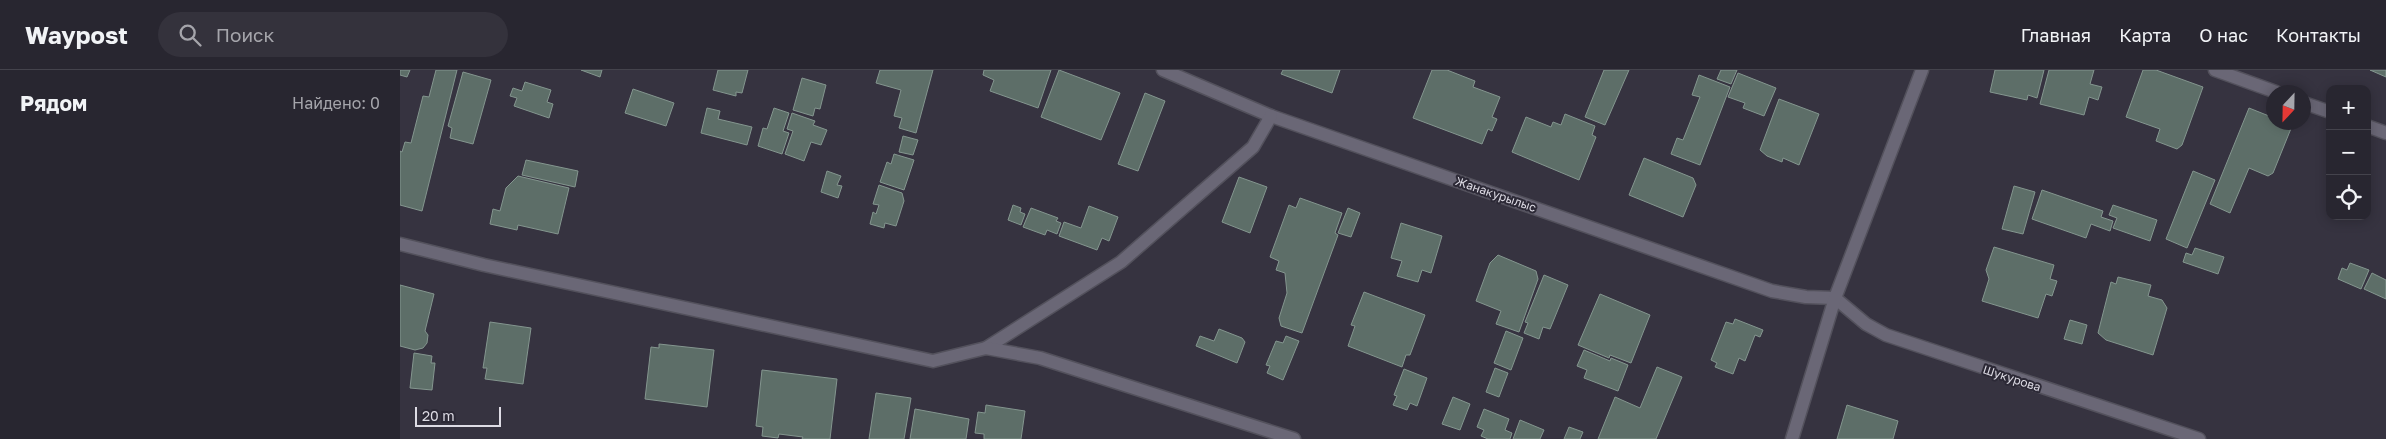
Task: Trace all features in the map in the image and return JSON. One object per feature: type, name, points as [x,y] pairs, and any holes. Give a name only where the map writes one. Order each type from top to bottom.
[{"type":"street","name":"Жанакурылыс","points":[[1163,70],[1271,116],[1772,291],[1806,297],[1835,298]]},
{"type":"street","points":[[1792,439],[1835,298],[1922,70]]},
{"type":"street","points":[[2215,70],[2266,88]]},
{"type":"street","points":[[2311,105],[2326,110]]},
{"type":"street","points":[[400,244],[484,264],[933,361],[986,348],[1121,262],[1253,146],[1271,116]]},
{"type":"street","points":[[2371,127],[2386,133]]},
{"type":"street","name":"Шукурова","points":[[1835,298],[1866,324],[1886,335],[2199,439]]},
{"type":"street","points":[[986,348],[1040,358],[1294,439]]},
{"type":"building","points":[[400,70],[410,70],[407,77],[400,75]]},
{"type":"building","points":[[436,70],[457,70],[422,211],[400,205],[400,151],[402,152],[405,142],[411,143],[423,96],[429,97]]},
{"type":"building","points":[[581,70],[602,70],[600,77]]},
{"type":"building","points":[[718,70],[748,70],[742,93],[736,92],[736,96],[713,90]]},
{"type":"building","points":[[880,70],[933,70],[916,133],[899,128],[902,118],[894,116],[901,90],[876,83]]},
{"type":"building","points":[[984,70],[1051,70],[1038,108],[990,91],[994,80],[983,75]]},
{"type":"building","points":[[1059,70],[1120,93],[1101,140],[1041,117]]},
{"type":"building","points":[[1283,70],[1340,70],[1332,93],[1281,74]]},
{"type":"building","points":[[1432,70],[1447,70],[1475,81],[1473,87],[1500,97],[1492,117],[1497,119],[1492,131],[1488,129],[1482,144],[1413,118]]},
{"type":"building","points":[[1604,70],[1629,70],[1605,125],[1585,117]]},
{"type":"building","points":[[1721,70],[1737,70],[1731,84],[1717,79]]},
{"type":"building","points":[[1995,70],[2044,70],[2037,98],[2028,95],[2027,100],[1990,92]]},
{"type":"building","points":[[2049,70],[2094,70],[2090,84],[2102,87],[2098,100],[2089,97],[2084,115],[2040,104]]},
{"type":"building","points":[[2143,70],[2156,70],[2203,87],[2182,145],[2177,149],[2156,141],[2160,129],[2126,117]]},
{"type":"building","points":[[2370,70],[2386,70],[2386,77]]},
{"type":"building","points":[[463,72],[491,80],[473,144],[450,138],[452,128],[448,126]]},
{"type":"building","points":[[1738,73],[1776,88],[1764,116],[1743,108],[1745,103],[1728,97]]},
{"type":"building","points":[[1699,75],[1730,87],[1700,165],[1671,154],[1677,138],[1683,140],[1700,97],[1692,95]]},
{"type":"building","points":[[802,78],[826,85],[820,109],[815,108],[813,116],[793,110]]},
{"type":"building","points":[[525,82],[551,90],[547,102],[553,104],[549,118],[514,106],[517,98],[510,96],[513,88],[522,91]]},
{"type":"building","points":[[633,89],[674,103],[666,126],[625,113]]},
{"type":"building","points":[[1145,93],[1165,101],[1138,171],[1118,164]]},
{"type":"building","points":[[1779,99],[1819,114],[1799,165],[1783,158],[1782,162],[1767,156],[1760,150]]},
{"type":"building","points":[[707,108],[720,111],[718,119],[752,127],[747,145],[701,133]]},
{"type":"building","points":[[774,108],[789,113],[783,131],[789,133],[782,154],[758,146],[763,128],[767,129]]},
{"type":"building","points":[[2249,108],[2266,115],[2266,130],[2290,130],[2273,173],[2268,176],[2249,168],[2230,213],[2210,204]]},
{"type":"building","points":[[792,113],[815,121],[813,125],[827,130],[821,145],[811,142],[804,161],[785,154],[793,131],[787,129]]},
{"type":"building","points":[[1565,114],[1595,126],[1592,135],[1596,137],[1579,180],[1512,152],[1526,117],[1551,127],[1553,122],[1561,125]]},
{"type":"building","points":[[903,136],[918,140],[913,155],[899,152]]},
{"type":"building","points":[[894,154],[914,160],[904,190],[880,182],[887,162],[891,164]]},
{"type":"building","points":[[1644,158],[1693,178],[1696,185],[1683,217],[1629,195]]},
{"type":"building","points":[[526,160],[578,171],[575,187],[522,175]]},
{"type":"building","points":[[827,171],[841,176],[837,185],[842,186],[838,198],[821,192]]},
{"type":"building","points":[[2193,171],[2215,180],[2187,248],[2166,239]]},
{"type":"building","points":[[518,176],[569,188],[558,234],[518,225],[517,230],[490,224],[493,209],[500,211],[506,188]]},
{"type":"building","points":[[1239,177],[1267,187],[1250,233],[1222,222]]},
{"type":"building","points":[[879,185],[902,193],[904,201],[896,226],[885,223],[884,228],[870,224],[873,212],[876,214],[879,205],[873,204]]},
{"type":"building","points":[[2014,186],[2035,192],[2023,234],[2002,229]]},
{"type":"building","points":[[2042,190],[2103,211],[2101,217],[2113,221],[2110,231],[2091,224],[2086,238],[2032,219]]},
{"type":"building","points":[[1300,198],[1342,213],[1335,233],[1338,235],[1302,333],[1281,326],[1279,318],[1287,293],[1285,273],[1276,270],[1279,261],[1270,257],[1289,205],[1296,208]]},
{"type":"building","points":[[1013,205],[1021,208],[1020,212],[1025,214],[1021,225],[1008,220]]},
{"type":"building","points":[[2113,205],[2157,220],[2150,241],[2113,228],[2117,218],[2109,215]]},
{"type":"building","points":[[1089,206],[1118,217],[1109,241],[1102,238],[1097,250],[1059,236],[1064,222],[1081,228]]},
{"type":"building","points":[[1031,208],[1058,218],[1056,221],[1061,223],[1057,234],[1047,230],[1045,235],[1023,227]]},
{"type":"building","points":[[1348,208],[1360,213],[1351,237],[1338,233]]},
{"type":"building","points":[[1401,223],[1442,236],[1431,273],[1422,270],[1418,282],[1397,276],[1402,261],[1391,258]]},
{"type":"building","points":[[1994,247],[2054,265],[2050,279],[2057,281],[2052,296],[2046,294],[2038,318],[1982,301],[1989,279],[1986,270]]},
{"type":"building","points":[[2195,248],[2224,257],[2218,274],[2183,262],[2186,253],[2192,255]]},
{"type":"building","points":[[1498,255],[1536,271],[1538,279],[1519,332],[1496,324],[1501,311],[1476,301],[1490,263]]},
{"type":"building","points":[[2350,263],[2369,270],[2361,289],[2338,279],[2342,268],[2347,270]]},
{"type":"building","points":[[2372,273],[2386,280],[2386,299],[2364,289]]},
{"type":"building","points":[[1544,275],[1568,285],[1550,329],[1543,327],[1539,339],[1524,333],[1528,323],[1525,322]]},
{"type":"building","points":[[2118,277],[2151,285],[2148,296],[2162,300],[2167,308],[2153,355],[2106,340],[2098,333],[2111,282],[2116,284]]},
{"type":"building","points":[[400,285],[434,294],[425,331],[428,335],[427,343],[423,348],[415,350],[400,346]]},
{"type":"building","points":[[1364,292],[1425,315],[1410,355],[1406,355],[1402,367],[1348,346],[1355,326],[1351,325]]},
{"type":"building","points":[[1600,294],[1650,315],[1631,363],[1610,355],[1609,358],[1578,345]]},
{"type":"building","points":[[1735,319],[1763,330],[1760,337],[1755,335],[1745,361],[1739,358],[1733,374],[1715,367],[1717,363],[1711,360],[1726,322],[1733,324]]},
{"type":"building","points":[[2070,320],[2087,325],[2082,344],[2064,339]]},
{"type":"building","points":[[490,322],[531,328],[523,384],[485,379],[487,368],[483,368]]},
{"type":"building","points":[[1219,329],[1242,338],[1245,342],[1237,363],[1196,346],[1200,336],[1214,341]]},
{"type":"building","points":[[1506,331],[1523,338],[1511,370],[1494,363]]},
{"type":"building","points":[[1286,336],[1299,341],[1283,380],[1267,373],[1270,366],[1266,365],[1276,341],[1283,343]]},
{"type":"building","points":[[659,344],[714,350],[707,407],[645,399],[651,347],[659,348]]},
{"type":"building","points":[[1584,350],[1610,361],[1611,358],[1628,365],[1618,391],[1584,378],[1587,370],[1577,366]]},
{"type":"building","points":[[414,353],[432,356],[431,363],[435,363],[432,390],[410,388]]},
{"type":"building","points":[[1657,367],[1682,377],[1656,439],[1598,439],[1615,397],[1640,408]]},
{"type":"building","points":[[1495,368],[1508,373],[1499,397],[1486,392]]},
{"type":"building","points":[[1404,369],[1427,378],[1417,406],[1410,403],[1407,410],[1393,405],[1397,396],[1394,395]]},
{"type":"building","points":[[762,370],[837,379],[830,439],[802,439],[803,437],[779,434],[778,438],[762,436],[763,427],[756,426]]},
{"type":"building","points":[[876,393],[911,398],[904,439],[869,439]]},
{"type":"building","points":[[1453,397],[1470,404],[1460,430],[1442,424]]},
{"type":"building","points":[[986,405],[1025,411],[1021,439],[984,439],[984,434],[975,433],[978,412],[985,413]]},
{"type":"building","points":[[1847,405],[1898,421],[1893,439],[1837,439]]},
{"type":"building","points":[[915,409],[969,419],[966,439],[910,439]]},
{"type":"building","points":[[1484,409],[1509,419],[1505,430],[1512,433],[1510,439],[1488,439],[1481,436],[1484,430],[1477,427]]},
{"type":"building","points":[[1520,420],[1544,430],[1540,439],[1513,439]]},
{"type":"building","points":[[1569,427],[1583,432],[1580,439],[1564,439]]}]
